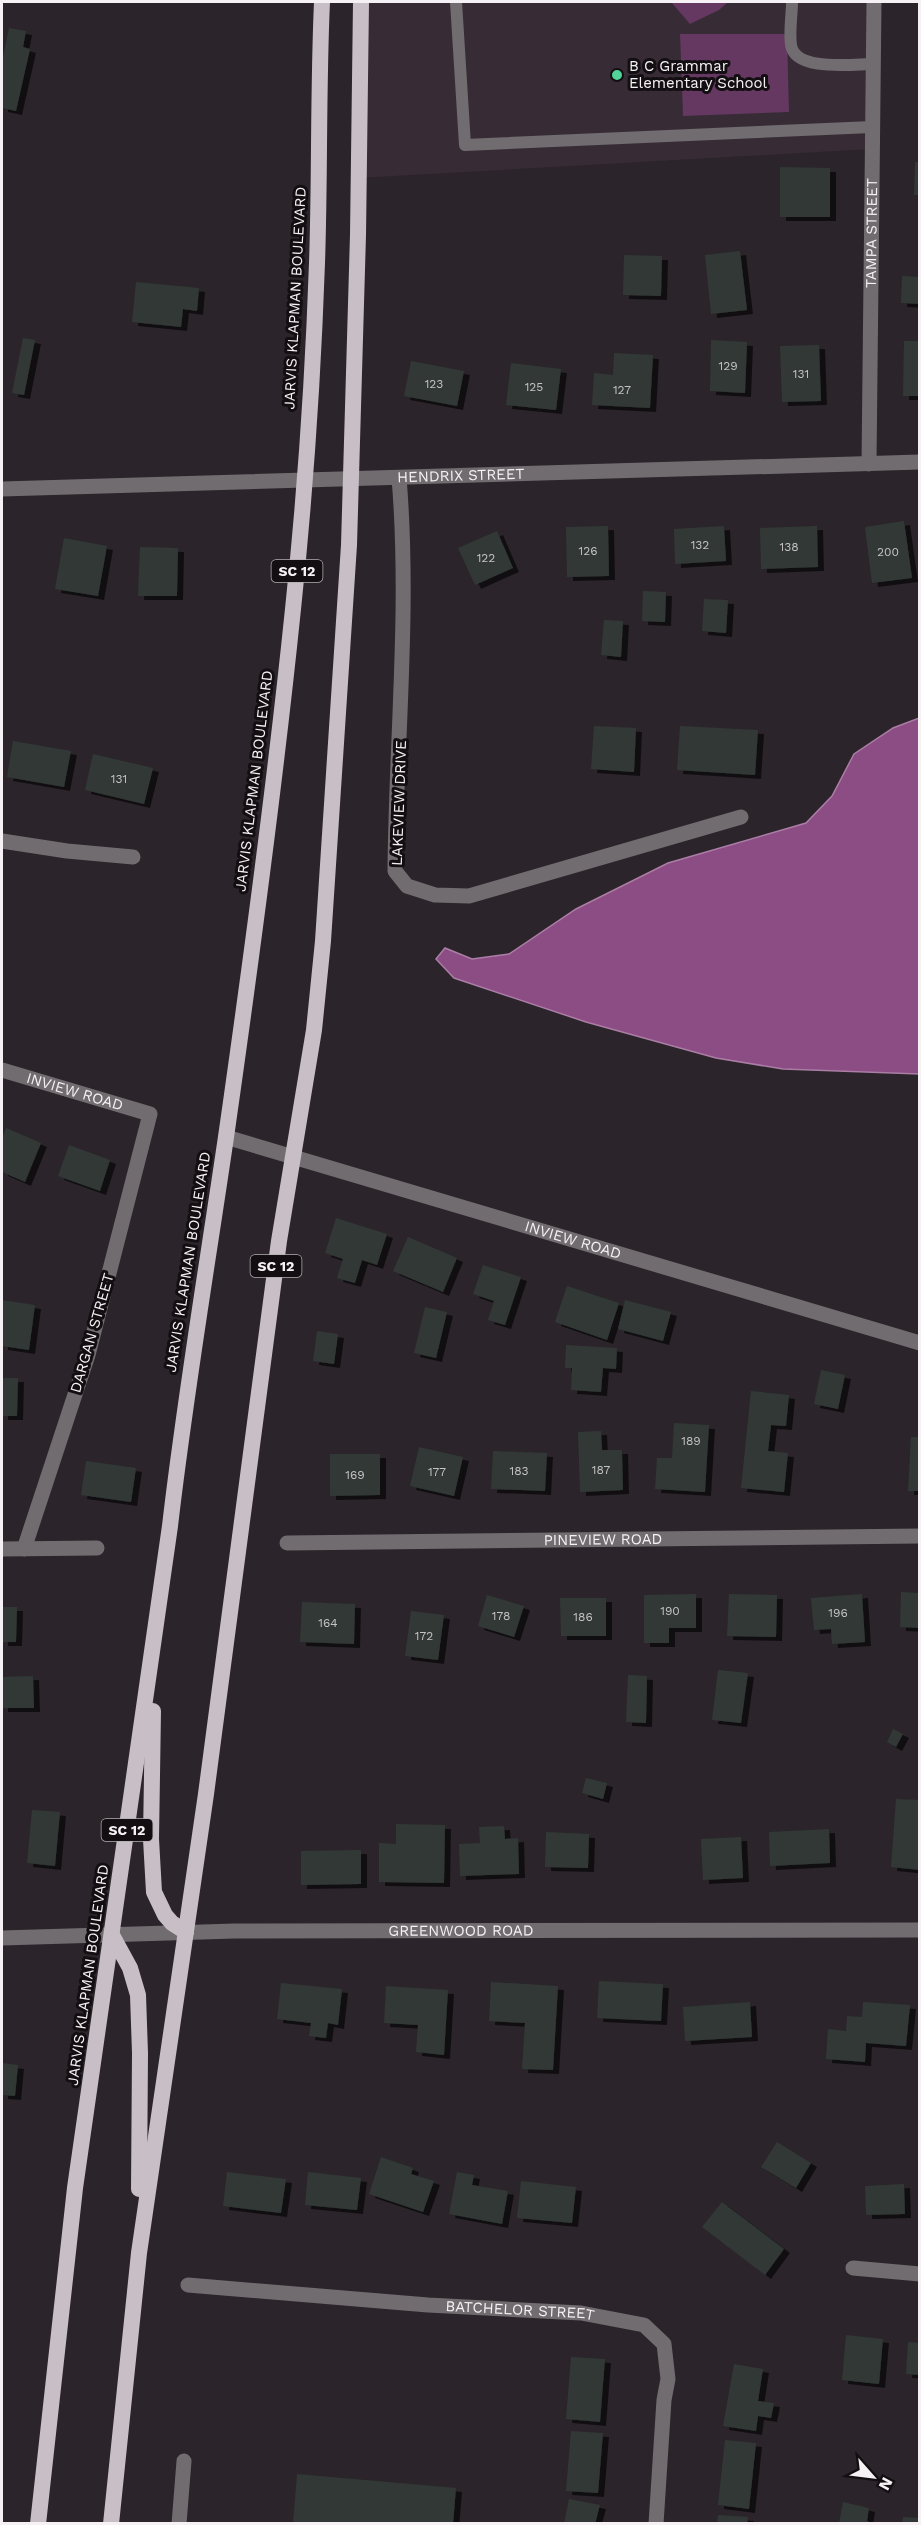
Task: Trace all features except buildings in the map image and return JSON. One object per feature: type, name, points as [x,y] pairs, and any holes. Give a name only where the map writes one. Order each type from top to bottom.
[{"type":"highway","name":"JARVIS KLAPMAN BOULEVARD","points":[[38,2523],[75,2188],[260,884],[291,625],[304,480],[316,269],[319,185],[317,114],[322,2]]},
{"type":"highway","name":"SC 12","points":[[111,2523],[139,2253],[186,1932],[292,1156],[311,1051],[323,941],[340,699],[350,479],[358,235],[361,2]]},
{"type":"highway","points":[[154,1641],[151,1839],[154,1893],[165,1915],[172,1923],[186,1932]]},
{"type":"highway","points":[[112,1935],[125,1955],[135,1979],[140,2014],[139,2253]]},
{"type":"street","name":"TAMPA STREET","points":[[869,464],[874,2]]},
{"type":"street","name":"HENDRIX STREET","points":[[2,489],[920,462]]},
{"type":"street","name":"LAKEVIEW DRIVE","points":[[399,478],[404,536],[401,739],[395,871],[407,886],[435,895],[469,896],[741,817]]},
{"type":"street","points":[[2,841],[67,851],[133,857]]},
{"type":"street","name":"INVIEW ROAD","points":[[2,1070],[150,1114]]},
{"type":"street","name":"DARGAN STREET","points":[[24,1549],[88,1355],[150,1114]]},
{"type":"street","name":"INVIEW ROAD","points":[[225,1137],[920,1343]]},
{"type":"street","name":"PINEVIEW ROAD","points":[[287,1543],[920,1536]]},
{"type":"street","points":[[2,1549],[97,1548]]},
{"type":"street","name":"GREENWOOD ROAD","points":[[2,1938],[186,1932],[433,1929],[920,1930]]},
{"type":"street","points":[[853,2268],[920,2274]]},
{"type":"street","name":"BATCHELOR STREET","points":[[188,2285],[428,2305],[581,2313],[644,2325],[664,2344],[668,2379],[664,2400],[656,2523]]},
{"type":"street","points":[[179,2523],[184,2461]]},
{"type":"lane","points":[[456,2],[465,145],[872,127]]},
{"type":"lane","points":[[792,2],[791,45],[795,54],[804,61],[821,64],[873,64]]},
{"type":"shaded area","name":"B C Grammar Elementary School","points":[[361,2],[874,2],[872,149],[358,178]]},
{"type":"shaded area","points":[[671,2],[728,2],[719,10],[690,24]]},
{"type":"shaded area","points":[[680,34],[787,34],[789,112],[683,116]]},
{"type":"shaded area","points":[[919,718],[919,1074],[783,1069],[716,1058],[586,1022],[454,978],[436,959],[445,948],[472,959],[509,954],[576,909],[668,863],[806,823],[832,796],[854,754],[893,728]]},
{"type":"place","name":"B C Grammar Elementary School","points":[[617,75]]}]
